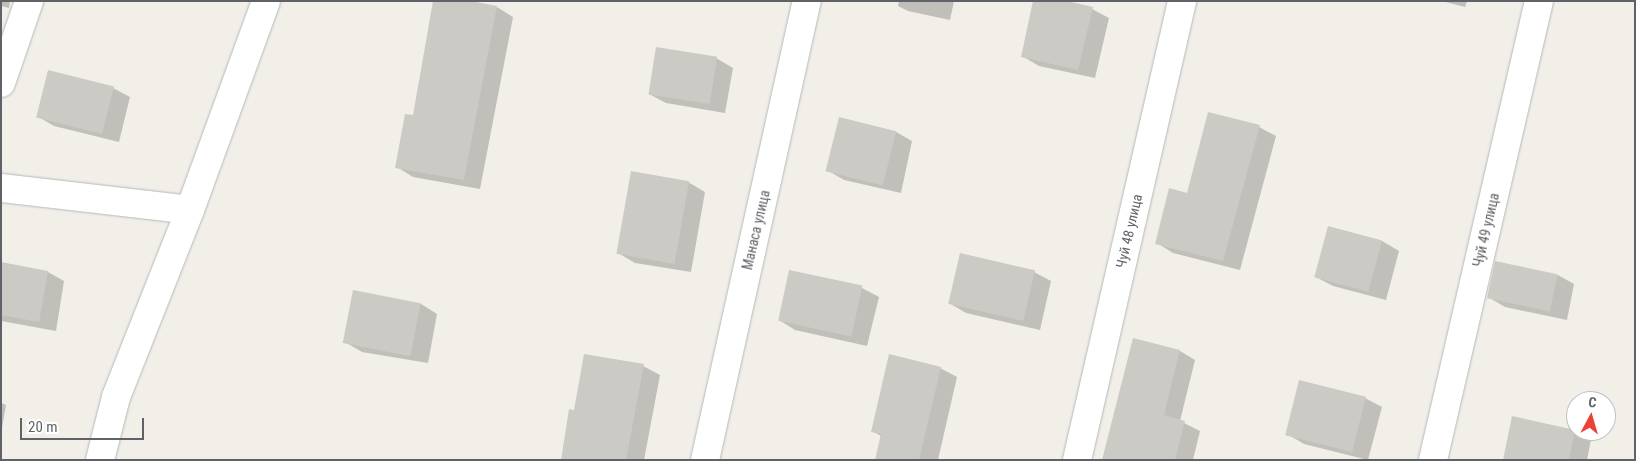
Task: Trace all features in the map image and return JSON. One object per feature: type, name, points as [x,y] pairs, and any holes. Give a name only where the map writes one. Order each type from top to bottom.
[{"type":"street","points":[[1,82],[29,1]]},
{"type":"street","points":[[100,460],[116,397],[190,210],[266,1]]},
{"type":"street","name":"Манаса улица","points":[[705,460],[807,1]]},
{"type":"street","name":"Чуй 48 улица","points":[[1076,460],[1182,1]]},
{"type":"street","name":"Чуй 49 улица","points":[[1433,460],[1539,1]]},
{"type":"street","points":[[1,188],[190,210]]},
{"type":"building","points":[[433,1],[471,1],[497,6],[464,180],[395,168],[405,114],[413,115]]},
{"type":"building","points":[[1033,1],[1067,1],[1093,7],[1078,70],[1021,57]]},
{"type":"building","points":[[656,47],[717,57],[710,104],[648,94]]},
{"type":"building","points":[[48,70],[114,86],[102,134],[36,118]]},
{"type":"building","points":[[1208,112],[1260,125],[1223,261],[1155,244],[1169,188],[1187,193]]},
{"type":"building","points":[[839,117],[896,131],[883,186],[825,171]]},
{"type":"building","points":[[631,171],[689,181],[675,264],[616,254]]},
{"type":"building","points":[[1328,226],[1382,240],[1368,292],[1314,277]]},
{"type":"building","points":[[960,253],[1035,270],[1023,321],[948,304]]},
{"type":"building","points":[[1495,261],[1558,274],[1550,311],[1487,298]]},
{"type":"building","points":[[1,262],[48,271],[39,322],[1,315]]},
{"type":"building","points":[[789,270],[862,286],[852,336],[778,321]]},
{"type":"building","points":[[353,290],[421,303],[410,356],[343,343]]},
{"type":"building","points":[[1133,338],[1180,350],[1164,415],[1185,421],[1175,460],[1102,460]]},
{"type":"building","points":[[584,354],[644,364],[626,460],[561,460],[569,409],[574,410]]},
{"type":"building","points":[[889,354],[941,367],[919,460],[875,460],[881,434],[871,432]]},
{"type":"building","points":[[1299,380],[1366,397],[1352,452],[1285,435]]},
{"type":"building","points":[[1512,416],[1566,428],[1566,441],[1573,441],[1569,460],[1503,460]]}]
